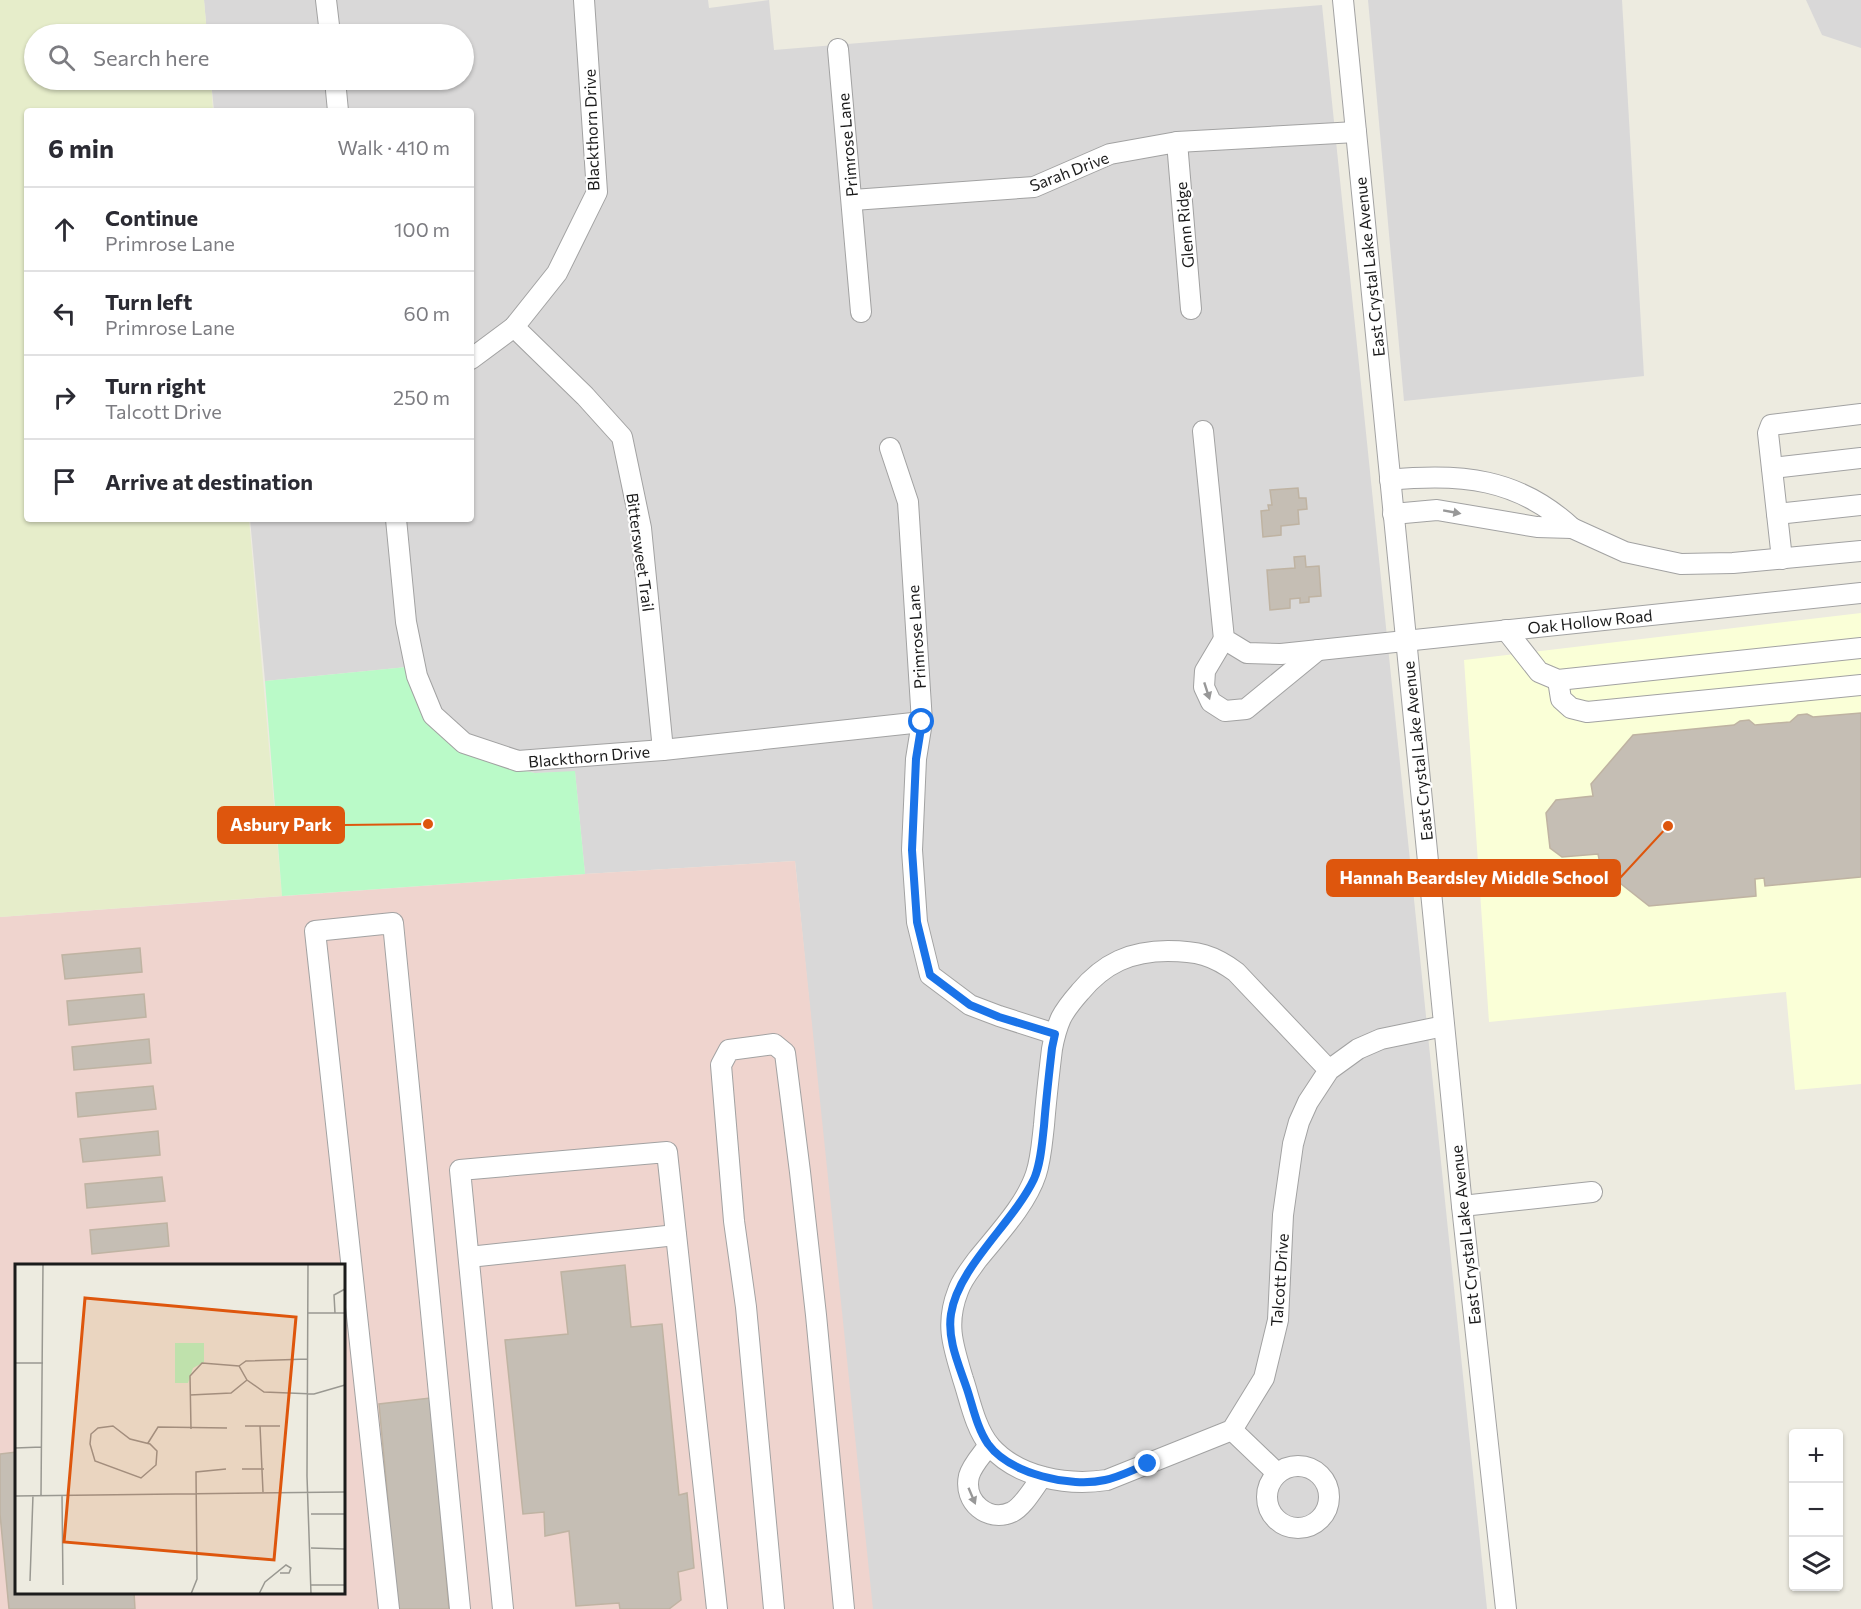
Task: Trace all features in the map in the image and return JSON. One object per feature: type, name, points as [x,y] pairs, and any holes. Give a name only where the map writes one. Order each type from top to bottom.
[{"type":"street","points":[[326,0],[329,24]]},
{"type":"street","name":"Blackthorn Drive","points":[[474,357],[514,327],[557,273],[597,192],[584,0]]},
{"type":"street","name":"East Crystal Lake Avenue","points":[[1343,0],[1462,1206],[1506,1609]]},
{"type":"street","name":"Primrose Lane","points":[[838,49],[861,312]]},
{"type":"street","points":[[336,90],[338,108]]},
{"type":"street","name":"Sarah Drive","points":[[853,200],[1034,187],[1110,154],[1177,142],[1356,132]]},
{"type":"street","name":"Glenn Ridge","points":[[1177,142],[1191,309]]},
{"type":"street","name":"Bittersweet Trail","points":[[514,327],[585,396],[622,437],[641,528],[663,750]]},
{"type":"street","points":[[1782,559],[1768,433],[1771,425],[1861,414]]},
{"type":"street","points":[[1203,431],[1224,639],[1205,671],[1204,687],[1211,702],[1225,711],[1246,709],[1318,650]]},
{"type":"street","name":"Primrose Lane","points":[[890,448],[908,502],[922,722],[916,759],[912,850],[917,922],[930,975],[970,1005],[999,1017],[1055,1034]]},
{"type":"street","points":[[1772,468],[1861,458]]},
{"type":"street","points":[[1390,480],[1429,476],[1472,479],[1500,486],[1530,496],[1557,514],[1572,528],[1625,552],[1681,564],[1733,563],[1861,551]]},
{"type":"street","points":[[1777,513],[1861,505]]},
{"type":"street","points":[[1394,514],[1437,510],[1537,527],[1572,528]]},
{"type":"street","name":"Blackthorn Drive","points":[[396,522],[406,622],[417,676],[434,715],[464,743],[518,761],[663,750],[922,722]]},
{"type":"street","name":"Oak Hollow Road","points":[[1224,639],[1247,653],[1281,654],[1861,593]]},
{"type":"street","points":[[1506,630],[1539,672],[1558,680],[1861,648]]},
{"type":"street","points":[[1558,680],[1561,699],[1571,708],[1587,712],[1861,685]]},
{"type":"street","points":[[389,1609],[315,931],[393,923],[460,1609]]},
{"type":"street","points":[[1277,1473],[1232,1430],[1107,1480],[1076,1482],[1042,1477],[1014,1464],[989,1445],[979,1427],[952,1347],[951,1314],[962,1281],[1018,1206],[1035,1176],[1040,1158],[1052,1048],[1061,1018],[1068,1005],[1098,973],[1114,962],[1143,952],[1180,951],[1197,952],[1221,961],[1236,972],[1329,1070],[1358,1049],[1381,1040],[1444,1026]]},
{"type":"street","points":[[774,1609],[746,1307],[734,1221],[721,1065],[729,1050],[774,1044],[785,1053],[799,1161],[844,1609]]},
{"type":"street","name":"Talcott Drive","points":[[1232,1430],[1264,1378],[1278,1320],[1283,1215],[1293,1144],[1308,1102],[1329,1070]]},
{"type":"street","points":[[503,1609],[460,1170],[667,1152],[717,1609]]},
{"type":"street","points":[[1462,1206],[1592,1192]]},
{"type":"street","points":[[469,1257],[676,1235]]},
{"type":"street","points":[[989,1445],[972,1468],[969,1477],[969,1491],[975,1504],[982,1510],[995,1514],[1012,1512],[1018,1508],[1042,1477]]},
{"type":"shaded area","points":[[0,0],[204,0],[206,24],[24,24],[24,90],[212,90],[213,108],[24,108],[24,522],[249,522],[282,896],[0,917]]},
{"type":"shaded area","points":[[204,0],[708,0],[709,8],[769,0],[774,50],[1322,5],[1487,1609],[870,1609],[795,861],[585,874],[575,772],[535,773],[505,767],[460,748],[407,667],[265,681],[250,522],[474,522],[474,108],[214,108],[212,90],[474,90],[474,24],[206,24]]},
{"type":"shaded area","points":[[1368,0],[1622,0],[1644,376],[1404,401]]},
{"type":"shaded area","points":[[1806,0],[1861,0],[1861,48],[1822,35]]},
{"type":"shaded area","points":[[1861,613],[1861,1084],[1795,1090],[1786,992],[1489,1022],[1464,660]]},
{"type":"shaded area","points":[[795,861],[873,1609],[0,1609],[0,917]]},
{"type":"green space","points":[[407,667],[430,719],[505,767],[535,773],[575,771],[585,874],[282,896],[265,681]]},
{"type":"building","points":[[1298,488],[1299,498],[1306,498],[1307,509],[1298,510],[1299,524],[1281,526],[1281,535],[1263,537],[1261,511],[1269,510],[1268,505],[1272,505],[1270,490]]},
{"type":"building","points":[[1305,556],[1306,567],[1319,566],[1321,596],[1309,597],[1309,602],[1300,603],[1300,598],[1290,599],[1290,608],[1270,610],[1267,570],[1295,568],[1294,557]]},
{"type":"building","points":[[1861,713],[1861,877],[1765,886],[1764,878],[1755,879],[1756,896],[1649,906],[1601,868],[1598,854],[1562,857],[1550,848],[1546,813],[1556,800],[1593,796],[1591,784],[1633,735],[1734,725],[1740,721],[1749,720],[1755,725],[1790,722],[1798,715],[1807,714],[1813,717]]},
{"type":"building","points":[[140,948],[142,972],[65,979],[62,955]]},
{"type":"building","points":[[144,994],[146,1017],[69,1025],[67,1001]]},
{"type":"building","points":[[149,1039],[151,1063],[74,1070],[72,1047]]},
{"type":"building","points":[[153,1086],[156,1109],[78,1117],[76,1093]]},
{"type":"building","points":[[158,1131],[160,1155],[83,1162],[80,1139]]},
{"type":"building","points":[[162,1177],[165,1201],[87,1208],[85,1184]]},
{"type":"building","points":[[167,1223],[169,1246],[92,1254],[90,1230]]},
{"type":"building","points":[[625,1265],[631,1327],[662,1324],[679,1495],[687,1493],[694,1568],[678,1572],[681,1600],[669,1609],[620,1609],[619,1603],[576,1606],[569,1531],[545,1536],[544,1512],[523,1514],[505,1340],[568,1334],[561,1272]]},
{"type":"building","points":[[430,1398],[449,1609],[398,1609],[379,1404]]},
{"type":"building","points":[[15,1452],[15,1594],[134,1594],[135,1609],[9,1609],[0,1514],[0,1454]]},
{"type":"place","name":"Asbury Park","points":[[428,824]]},
{"type":"place","name":"Hannah Beardsley Middle School","points":[[1668,826]]},
{"type":"route","points":[[922,722],[916,759],[912,850],[917,922],[930,975],[970,1005],[999,1017],[1055,1034],[1040,1158],[1035,1176],[1024,1198],[962,1281],[951,1314],[952,1347],[979,1427],[989,1445],[1014,1464],[1042,1477],[1076,1482],[1107,1480],[1148,1464]]}]
